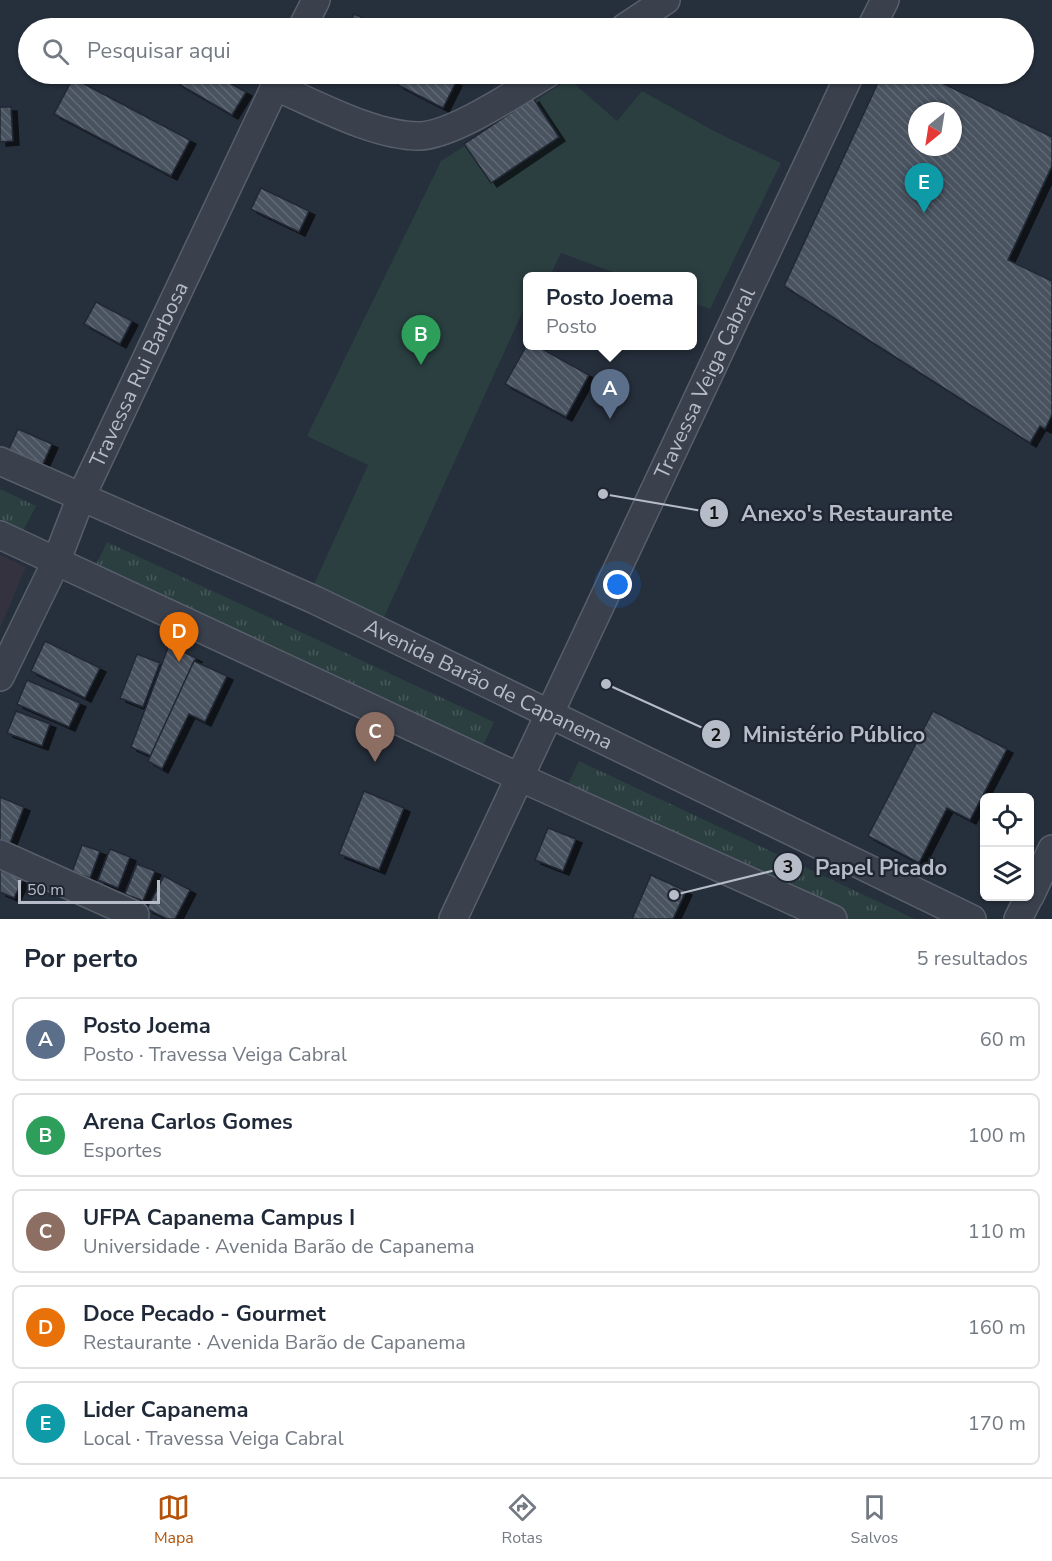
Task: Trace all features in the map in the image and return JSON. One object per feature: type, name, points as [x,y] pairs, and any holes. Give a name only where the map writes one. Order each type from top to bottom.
[{"type":"street","points":[[307,18],[316,0]]},
{"type":"street","points":[[639,18],[666,0]]},
{"type":"street","points":[[876,18],[885,0]]},
{"type":"street","name":"Travessa Rui Barbosa","points":[[0,677],[56,562],[81,497],[276,84]]},
{"type":"street","points":[[286,84],[353,119],[389,131],[420,136],[448,128],[476,115],[530,84]]},
{"type":"street","name":"Travessa Veiga Cabral","points":[[453,919],[845,84]]},
{"type":"street","name":"Avenida Barão de Capanema","points":[[0,461],[315,600],[972,919]]},
{"type":"street","points":[[0,535],[519,777],[833,919]]},
{"type":"street","points":[[1034,886],[1052,849]]},
{"type":"street","points":[[0,854],[135,915]]},
{"type":"street","points":[[1018,919],[1027,901]]},
{"type":"shaded area","points":[[0,555],[26,567],[0,628]]},
{"type":"green space","points":[[561,84],[575,84],[617,121],[642,91],[716,132],[781,163],[710,309],[697,304],[697,272],[613,272],[561,253],[552,272],[523,272],[523,311],[380,626],[310,593],[368,465],[307,436],[441,161]]},
{"type":"green space","points":[[0,489],[36,506],[23,531],[0,521]]},
{"type":"green space","points":[[107,542],[494,722],[481,750],[95,567]]},
{"type":"green space","points":[[579,761],[915,919],[841,919],[565,790]]},
{"type":"building","points":[[70,84],[84,84],[190,140],[171,176],[54,114]]},
{"type":"building","points":[[179,84],[232,84],[246,92],[232,115]]},
{"type":"building","points":[[399,84],[455,84],[443,108]]},
{"type":"building","points":[[877,84],[944,84],[1052,137],[1052,166],[1008,260],[1052,281],[1052,415],[1045,429],[1040,426],[1030,443],[784,286]]},
{"type":"building","points":[[533,98],[559,137],[491,183],[464,144]]},
{"type":"building","points":[[0,107],[11,107],[13,141],[0,142]]},
{"type":"building","points":[[261,188],[309,211],[299,232],[251,209]]},
{"type":"building","points":[[96,302],[132,321],[120,344],[84,324]]},
{"type":"building","points":[[524,350],[544,350],[589,375],[566,417],[505,384]]},
{"type":"building","points":[[18,429],[52,444],[42,466],[8,451]]},
{"type":"building","points":[[45,641],[100,668],[85,698],[31,671]]},
{"type":"building","points":[[169,645],[196,658],[151,756],[131,747]]},
{"type":"building","points":[[137,654],[160,663],[143,707],[120,698]]},
{"type":"building","points":[[194,661],[227,676],[205,722],[189,714],[162,769],[148,761]]},
{"type":"building","points":[[27,680],[80,703],[69,727],[17,704]]},
{"type":"building","points":[[16,711],[50,724],[42,746],[7,733]]},
{"type":"building","points":[[933,711],[1007,749],[984,793],[980,793],[980,801],[970,820],[947,808],[919,863],[868,836]]},
{"type":"building","points":[[364,791],[404,808],[379,870],[339,854]]},
{"type":"building","points":[[0,797],[24,807],[10,843],[0,839]]},
{"type":"building","points":[[548,828],[576,839],[563,871],[535,860]]},
{"type":"building","points":[[82,845],[100,851],[90,878],[72,872]]},
{"type":"building","points":[[110,849],[130,857],[118,888],[98,880]]},
{"type":"building","points":[[0,862],[26,873],[14,898],[0,892]]},
{"type":"building","points":[[137,864],[155,871],[143,901],[125,894]]},
{"type":"building","points":[[651,875],[686,891],[673,919],[632,919]]},
{"type":"building","points":[[164,876],[190,890],[175,919],[167,919],[147,909]]},
{"type":"place","name":"Lider Capanema","points":[[924,213]]},
{"type":"place","name":"Arena Carlos Gomes","points":[[421,365]]},
{"type":"place","name":"Posto Joema","points":[[610,419]]},
{"type":"place","name":"Anexo's Restaurante","points":[[603,494]]},
{"type":"place","name":"Doce Pecado - Gourmet","points":[[179,662]]},
{"type":"place","name":"Ministério Público","points":[[606,684]]},
{"type":"place","name":"UFPA Capanema Campus I","points":[[375,762]]},
{"type":"place","name":"Papel Picado","points":[[674,895]]}]
